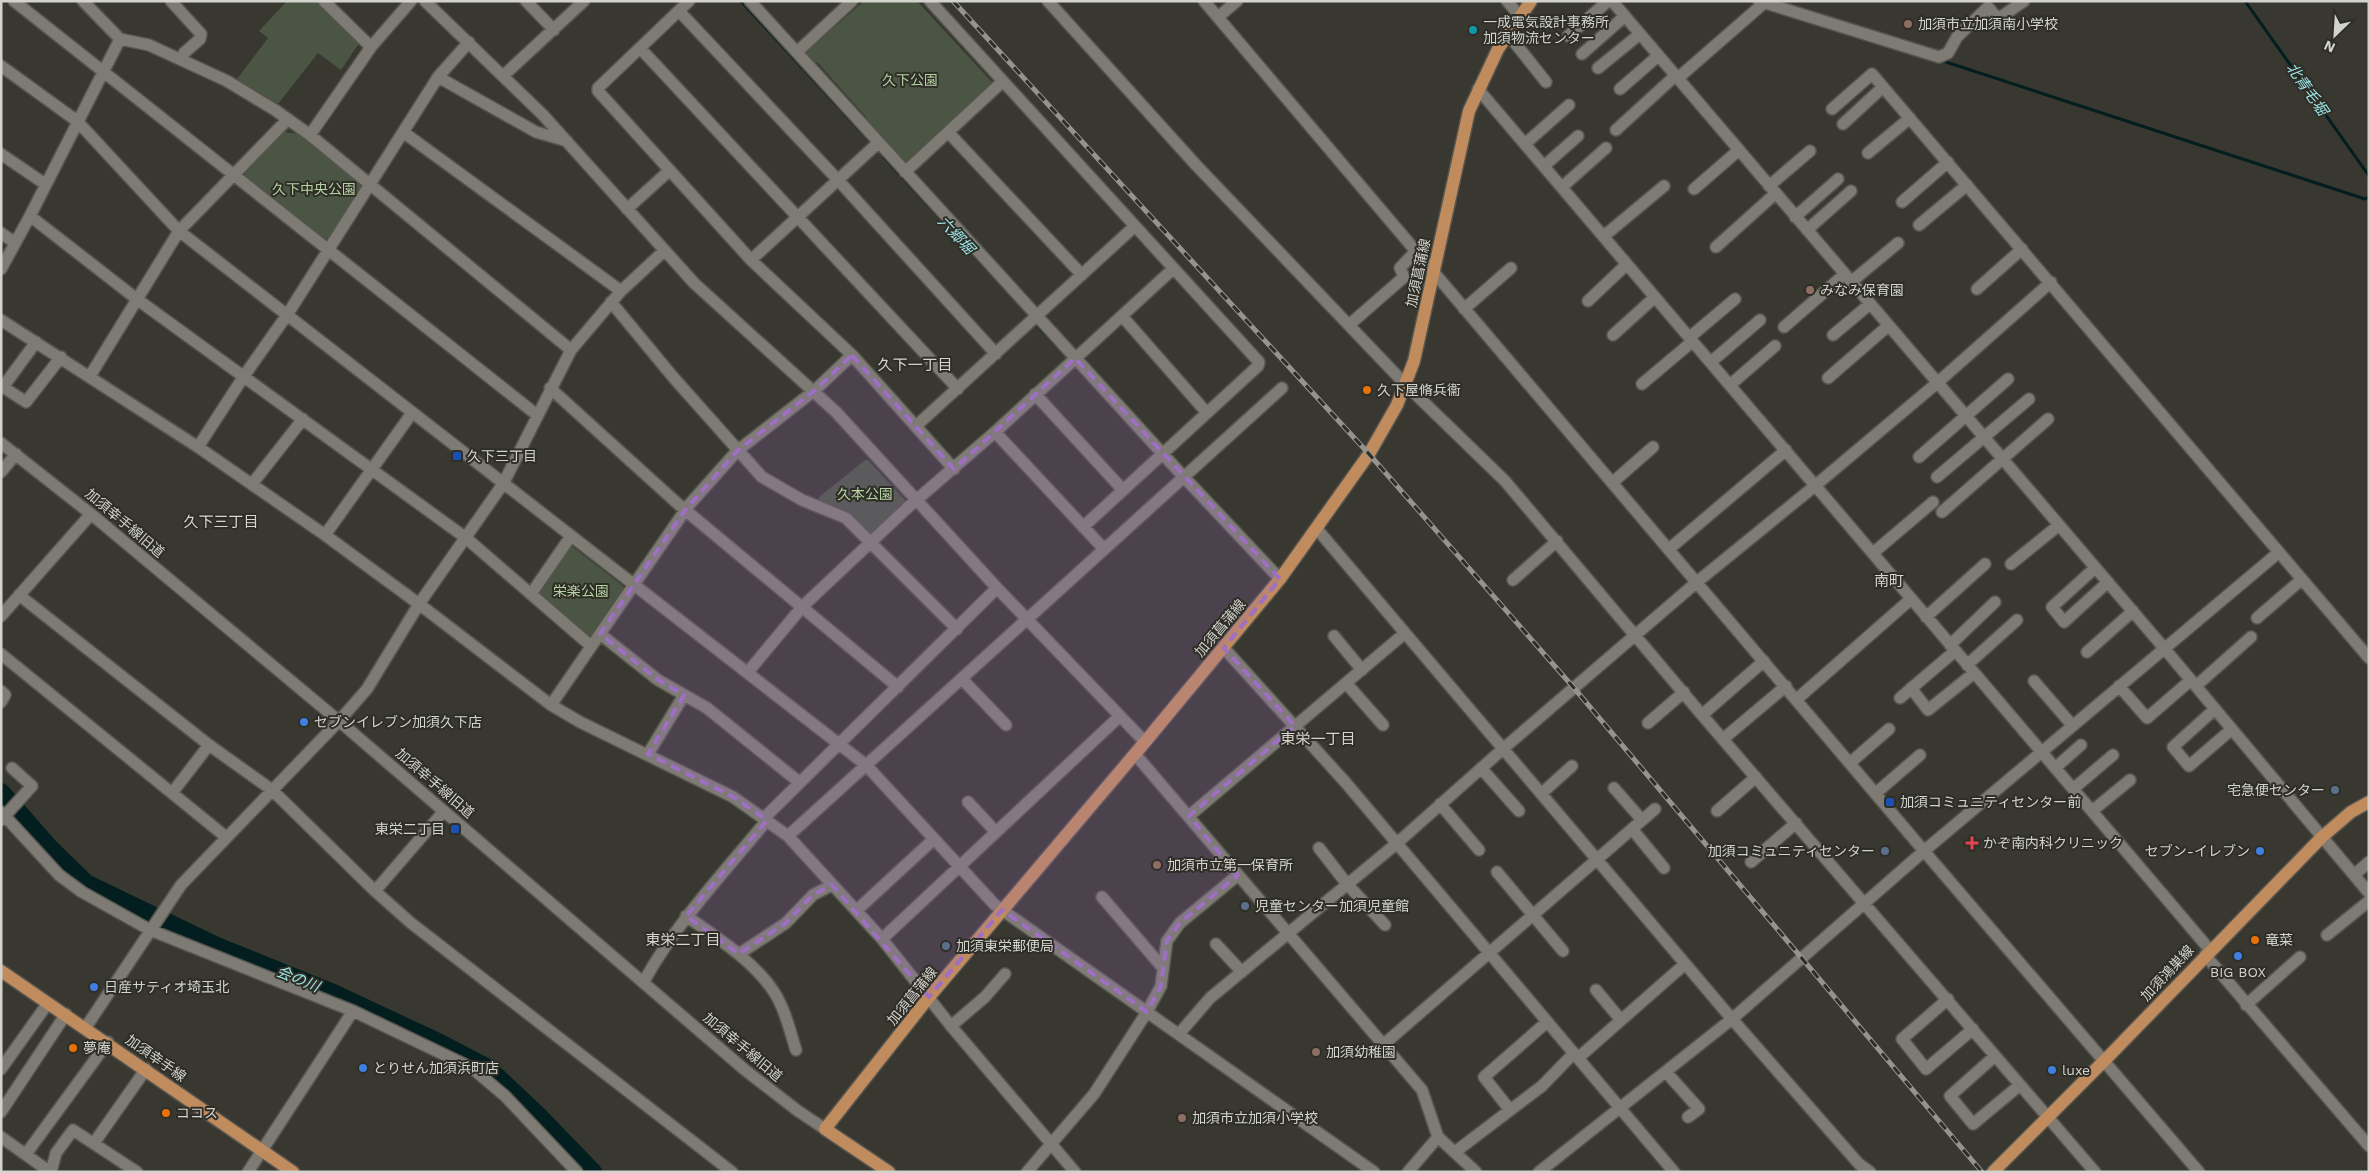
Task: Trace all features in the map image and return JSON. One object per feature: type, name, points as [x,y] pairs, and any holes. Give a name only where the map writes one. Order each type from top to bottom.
[{"type":"main road","name":"加須菖蒲線","points":[[825,1129],[929,997],[1224,648],[1317,529],[1369,454],[1390,419],[1406,385],[1422,332],[1462,138],[1478,89],[1507,33],[1531,1]]},
{"type":"main road","name":"加須鴻巣線","points":[[1998,1170],[2048,1116],[2105,1060],[2322,836],[2351,812],[2369,802]]},
{"type":"main road","name":"加須幸手線","points":[[1,971],[108,1042],[293,1172]]},
{"type":"main road","points":[[825,1129],[889,1172]]},
{"type":"street","points":[[14,1],[537,415]]},
{"type":"street","points":[[83,1],[120,39],[149,45],[182,59],[227,81],[288,119],[310,135],[571,350]]},
{"type":"street","points":[[171,1],[201,34],[200,39],[184,54],[182,59]]},
{"type":"street","points":[[324,1],[371,47]]},
{"type":"street","points":[[310,135],[371,47],[411,1]]},
{"type":"street","points":[[425,1],[504,75],[567,141],[664,251],[722,309],[814,390],[871,448],[997,588],[1145,742]]},
{"type":"street","points":[[526,1],[557,27]]},
{"type":"street","points":[[504,75],[584,1]]},
{"type":"street","points":[[689,1],[598,88],[598,91],[751,260],[852,355],[954,469]]},
{"type":"street","points":[[750,1],[1036,316],[1280,578]]},
{"type":"street","points":[[833,1],[842,10]]},
{"type":"street","points":[[796,52],[852,1]]},
{"type":"street","points":[[930,1],[1259,362],[1258,366],[1083,527]]},
{"type":"street","points":[[1048,1],[1172,140],[1406,385],[1505,481],[1702,715],[2095,1172]]},
{"type":"street","points":[[1204,1],[1415,252],[2199,1172]]},
{"type":"street","points":[[1218,18],[1237,1]]},
{"type":"street","points":[[1507,1],[1520,16]]},
{"type":"street","points":[[1568,36],[1610,1],[1625,16],[2133,611],[2369,892]]},
{"type":"street","points":[[1616,130],[1762,2],[1940,57],[1948,53],[1957,37],[1988,7],[1998,18],[2024,1]]},
{"type":"street","points":[[679,11],[838,180],[996,354]]},
{"type":"street","points":[[1582,54],[1625,16]]},
{"type":"street","points":[[1507,33],[1546,82]]},
{"type":"street","points":[[1598,68],[1640,34]]},
{"type":"street","points":[[1,269],[120,39]]},
{"type":"street","points":[[198,447],[244,376],[287,315],[438,78],[469,42]]},
{"type":"street","points":[[640,48],[796,218],[958,389]]},
{"type":"street","points":[[1620,89],[1658,56]]},
{"type":"street","points":[[1,66],[77,121],[179,231],[866,765],[959,867],[1002,910],[1374,1172]]},
{"type":"street","points":[[1832,109],[1872,74],[2051,282],[2278,553],[2369,658]]},
{"type":"street","points":[[438,78],[536,132],[567,141]]},
{"type":"street","points":[[905,172],[1002,82]]},
{"type":"street","points":[[1843,124],[1884,87]]},
{"type":"street","points":[[1478,89],[2041,751],[2208,952],[2246,1005],[2369,1146]]},
{"type":"street","points":[[1525,144],[1568,105]]},
{"type":"street","points":[[1868,153],[1910,118]]},
{"type":"street","points":[[90,376],[179,231],[235,176],[288,119]]},
{"type":"street","points":[[403,132],[620,291]]},
{"type":"street","points":[[948,132],[1082,275]]},
{"type":"street","points":[[1544,166],[1578,136]]},
{"type":"street","points":[[751,260],[878,143]]},
{"type":"street","points":[[1562,187],[1606,148]]},
{"type":"street","points":[[1694,189],[1739,150]]},
{"type":"street","points":[[1716,247],[1810,151]]},
{"type":"street","points":[[1,154],[45,184]]},
{"type":"street","points":[[1902,202],[1948,162]]},
{"type":"street","points":[[627,209],[670,170]]},
{"type":"street","points":[[1796,216],[1838,179]]},
{"type":"street","points":[[1918,225],[1967,184]]},
{"type":"street","points":[[1604,236],[1664,186]]},
{"type":"street","points":[[1807,230],[1851,191]]},
{"type":"street","points":[[30,216],[138,300],[466,538],[591,646]]},
{"type":"street","points":[[916,426],[1135,226]]},
{"type":"street","points":[[1,234],[15,243]]},
{"type":"street","points":[[1784,327],[1898,243]]},
{"type":"street","points":[[1977,289],[2022,248]]},
{"type":"street","points":[[86,1027],[164,908],[195,868],[339,721],[378,674],[419,604],[503,484],[550,388],[571,350],[620,291],[664,251]]},
{"type":"street","points":[[1349,325],[1404,277],[1400,268],[1415,252]]},
{"type":"street","points":[[1588,301],[1627,264]]},
{"type":"street","points":[[1464,309],[1511,268]]},
{"type":"street","points":[[748,672],[802,607],[871,542],[995,432],[1173,269]]},
{"type":"street","points":[[1179,1034],[1210,998],[1396,844],[1481,768],[1697,582],[1816,486],[1937,383],[2051,282]]},
{"type":"street","points":[[1613,335],[1656,297]]},
{"type":"street","points":[[1642,384],[1736,299]]},
{"type":"street","points":[[612,302],[737,451],[768,482],[802,500],[841,515],[871,542],[957,628]]},
{"type":"street","points":[[1833,335],[1870,304]]},
{"type":"street","points":[[1122,316],[1207,413]]},
{"type":"street","points":[[1,320],[198,447],[325,535],[551,705],[580,722],[733,797],[788,836],[882,939],[951,1026],[1075,1172]]},
{"type":"street","points":[[1711,362],[1760,320]]},
{"type":"street","points":[[1828,378],[1888,326]]},
{"type":"street","points":[[36,342],[2,387],[26,402],[61,357]]},
{"type":"street","points":[[1730,385],[1775,346]]},
{"type":"street","points":[[551,705],[685,510],[737,451],[814,390],[852,355]]},
{"type":"street","points":[[1919,457],[2008,379]]},
{"type":"street","points":[[550,388],[685,510],[898,687]]},
{"type":"street","points":[[788,836],[1282,388]]},
{"type":"street","points":[[1035,394],[1123,490]]},
{"type":"street","points":[[1936,478],[2030,399]]},
{"type":"street","points":[[325,535],[412,412]]},
{"type":"street","points":[[1942,512],[2048,419]]},
{"type":"street","points":[[252,484],[303,420]]},
{"type":"street","points":[[995,432],[1104,549]]},
{"type":"street","name":"加須幸手線旧道","points":[[1,443],[91,514],[339,721],[644,981],[745,1070],[798,1112],[825,1129]]},
{"type":"street","points":[[1612,483],[1653,448]]},
{"type":"street","points":[[1669,549],[1786,450]]},
{"type":"street","points":[[1,472],[16,454]]},
{"type":"street","points":[[1873,553],[1933,502]]},
{"type":"street","points":[[1,616],[91,514]]},
{"type":"street","points":[[2011,564],[2059,525]]},
{"type":"street","points":[[1317,529],[1732,1019],[1858,1164],[1870,1172]]},
{"type":"street","points":[[531,594],[571,536]]},
{"type":"street","points":[[1513,580],[1557,541]]},
{"type":"street","points":[[1539,1172],[1732,1019],[2041,751],[2278,553]]},
{"type":"street","points":[[1926,617],[1985,564]]},
{"type":"street","points":[[2095,568],[2052,607],[2064,622],[2108,582]]},
{"type":"street","points":[[2257,618],[2301,580]]},
{"type":"street","points":[[644,981],[664,947],[686,916],[765,819],[839,743],[997,588]]},
{"type":"street","points":[[19,595],[209,745],[272,790],[375,891],[452,954],[732,1172]]},
{"type":"street","points":[[1797,699],[1911,599]]},
{"type":"street","points":[[1900,698],[1953,648],[1995,602]]},
{"type":"street","points":[[2086,652],[2133,611]]},
{"type":"street","points":[[1910,688],[1928,710],[2017,620]]},
{"type":"street","points":[[1188,816],[1405,633]]},
{"type":"street","points":[[600,634],[658,680],[706,708],[800,782]]},
{"type":"street","points":[[1334,636],[1362,670]]},
{"type":"street","points":[[2119,686],[2147,718],[2251,638]]},
{"type":"street","points":[[1224,648],[1295,726],[1673,1171]]},
{"type":"street","points":[[1,654],[226,837]]},
{"type":"street","points":[[1702,715],[1764,661]]},
{"type":"street","points":[[962,679],[1006,725]]},
{"type":"street","points":[[2034,681],[2072,726]]},
{"type":"street","points":[[1346,683],[1383,725]]},
{"type":"street","points":[[1723,739],[1786,686]]},
{"type":"street","points":[[1,692],[6,695],[1,702]]},
{"type":"street","points":[[1648,723],[1684,692]]},
{"type":"street","points":[[648,754],[684,695]]},
{"type":"street","points":[[2215,709],[2173,747],[2189,766],[2232,729]]},
{"type":"street","points":[[882,939],[1120,716]]},
{"type":"street","points":[[1850,763],[1889,729]]},
{"type":"street","points":[[172,793],[209,745]]},
{"type":"street","points":[[2055,768],[2081,745]]},
{"type":"street","points":[[1136,754],[1287,934],[1422,1090],[1438,1137],[1476,1172]]},
{"type":"street","points":[[1876,793],[1920,755]]},
{"type":"street","points":[[2073,789],[2113,755]]},
{"type":"street","points":[[1542,793],[1572,766]]},
{"type":"street","points":[[12,768],[32,786],[2,816],[58,875],[82,892],[152,928],[353,1011],[472,1068],[505,1096],[577,1172]]},
{"type":"street","points":[[1481,768],[1519,811]]},
{"type":"street","points":[[1716,812],[1756,778]]},
{"type":"street","points":[[2092,812],[2130,780]]},
{"type":"street","points":[[1614,788],[1642,820]]},
{"type":"street","points":[[968,802],[996,832]]},
{"type":"street","points":[[1440,804],[1479,850]]},
{"type":"street","points":[[1383,1045],[1655,809]]},
{"type":"street","points":[[375,891],[444,811]]},
{"type":"street","points":[[1751,862],[1796,823]]},
{"type":"street","points":[[1632,829],[1664,868]]},
{"type":"street","points":[[857,910],[934,840]]},
{"type":"street","points":[[1319,848],[1347,884],[1385,925]]},
{"type":"street","points":[[2354,875],[2369,862]]},
{"type":"street","points":[[1497,872],[1563,951]]},
{"type":"street","points":[[1027,1172],[1094,1094],[1147,1012],[1161,986],[1167,941],[1180,923],[1238,875]]},
{"type":"street","points":[[739,954],[786,923],[813,895],[832,885]]},
{"type":"street","points":[[1102,897],[1163,968]]},
{"type":"street","points":[[2327,934],[2369,901]]},
{"type":"street","points":[[686,916],[739,954],[774,992],[787,1022],[796,1050]]},
{"type":"street","points":[[1216,944],[1242,972]]},
{"type":"street","points":[[2246,1005],[2300,958]]},
{"type":"street","points":[[1454,1152],[1542,1086],[1685,964]]},
{"type":"street","points":[[951,1026],[984,997],[1005,974]]},
{"type":"street","points":[[1596,990],[1621,1020]]},
{"type":"street","points":[[1948,1000],[1902,1038],[1926,1069],[1972,1029]]},
{"type":"street","points":[[1,1069],[48,1003]]},
{"type":"street","points":[[248,1172],[353,1011]]},
{"type":"street","points":[[1,1112],[66,1014]]},
{"type":"street","points":[[1510,1110],[1484,1077],[1547,1022]]},
{"type":"street","points":[[26,1154],[108,1042]]},
{"type":"street","points":[[1995,1056],[1950,1096],[1973,1124],[2020,1085]]},
{"type":"street","points":[[94,1144],[146,1069]]},
{"type":"street","points":[[1666,1072],[1698,1109],[1688,1118]]},
{"type":"street","points":[[1,1137],[51,1172],[56,1153],[73,1130],[137,1172]]},
{"type":"street","points":[[1408,1172],[1438,1137]]},
{"type":"highlighted area","points":[[852,355],[954,469],[1075,358],[1280,579],[1224,648],[1295,726],[1189,816],[1238,875],[1180,923],[1167,941],[1161,986],[1147,1012],[1002,910],[929,997],[832,885],[813,895],[786,923],[739,954],[686,916],[767,820],[733,797],[648,754],[684,695],[658,680],[600,634],[685,510],[737,451],[815,390]]},
{"type":"green space","points":[[287,1],[319,1],[360,42],[341,70],[318,53],[278,104],[237,79],[268,38],[259,31]]},
{"type":"green space","name":"久下公園","points":[[864,1],[917,1],[992,82],[990,87],[904,165],[864,120],[866,117],[817,62],[814,65],[804,54]]},
{"type":"green space","name":"久下中央公園","points":[[284,132],[299,134],[360,182],[362,188],[329,237],[325,239],[245,176],[245,173]]},
{"type":"green space","name":"久本公園","points":[[865,460],[868,460],[907,502],[874,536],[842,510],[819,501],[819,497]]},
{"type":"green space","name":"栄楽公園","points":[[572,546],[623,586],[624,591],[592,635],[587,636],[538,594],[538,590],[567,547]]},
{"type":"waterway","name":"六郷堀","points":[[741,1],[869,140]]},
{"type":"waterway","name":"北青毛堀","points":[[2245,1],[2369,176]]},
{"type":"waterway","points":[[1946,62],[2365,199],[2369,197]]},
{"type":"waterway","name":"六郷堀","points":[[884,157],[997,280]]},
{"type":"waterway","name":"六郷堀","points":[[1038,326],[1057,346]]},
{"type":"waterway","name":"会の川","points":[[1,792],[49,847],[86,883],[217,946],[331,992],[438,1042],[488,1068],[538,1115],[593,1172]]},
{"type":"railway","points":[[953,1],[1369,454],[1574,688],[1982,1172]]},
{"type":"place","name":"加須市立加須南小学校","points":[[1908,24]]},
{"type":"place","name":"一成電気設計事務所 加須物流センター","points":[[1473,30]]},
{"type":"place","name":"みなみ保育園","points":[[1810,290]]},
{"type":"place","name":"久下屋脩兵衞","points":[[1367,390]]},
{"type":"place","name":"久下三丁目","points":[[457,456]]},
{"type":"place","name":"セブンイレブン加須久下店","points":[[304,722]]},
{"type":"place","name":"宅急便センター","points":[[2335,790]]},
{"type":"place","name":"加須コミュニティセンター前","points":[[1890,802]]},
{"type":"place","name":"東栄二丁目","points":[[455,829]]},
{"type":"place","name":"かぞ南内科クリニック","points":[[1972,843]]},
{"type":"place","name":"加須コミュニティセンター","points":[[1885,851]]},
{"type":"place","name":"セブン-イレブン","points":[[2260,851]]},
{"type":"place","name":"加須市立第一保育所","points":[[1157,865]]},
{"type":"place","name":"児童センター加須児童館","points":[[1245,906]]},
{"type":"place","name":"竜菜","points":[[2255,940]]},
{"type":"place","name":"加須東栄郵便局","points":[[946,946]]},
{"type":"place","name":"BIG BOX","points":[[2238,956]]},
{"type":"place","name":"日産サティオ埼玉北","points":[[94,987]]},
{"type":"place","name":"夢庵","points":[[73,1048]]},
{"type":"place","name":"加須幼稚園","points":[[1316,1052]]},
{"type":"place","name":"とりせん加須浜町店","points":[[363,1068]]},
{"type":"place","name":"luxe","points":[[2052,1070]]},
{"type":"place","name":"ココス","points":[[166,1113]]},
{"type":"place","name":"加須市立加須小学校","points":[[1182,1118]]},
{"type":"district","name":"久下一丁目","points":[[915,365]]},
{"type":"district","name":"久下三丁目","points":[[221,522]]},
{"type":"district","name":"南町","points":[[1889,581]]},
{"type":"district","name":"東栄一丁目","points":[[1318,739]]},
{"type":"district","name":"東栄二丁目","points":[[683,940]]}]
